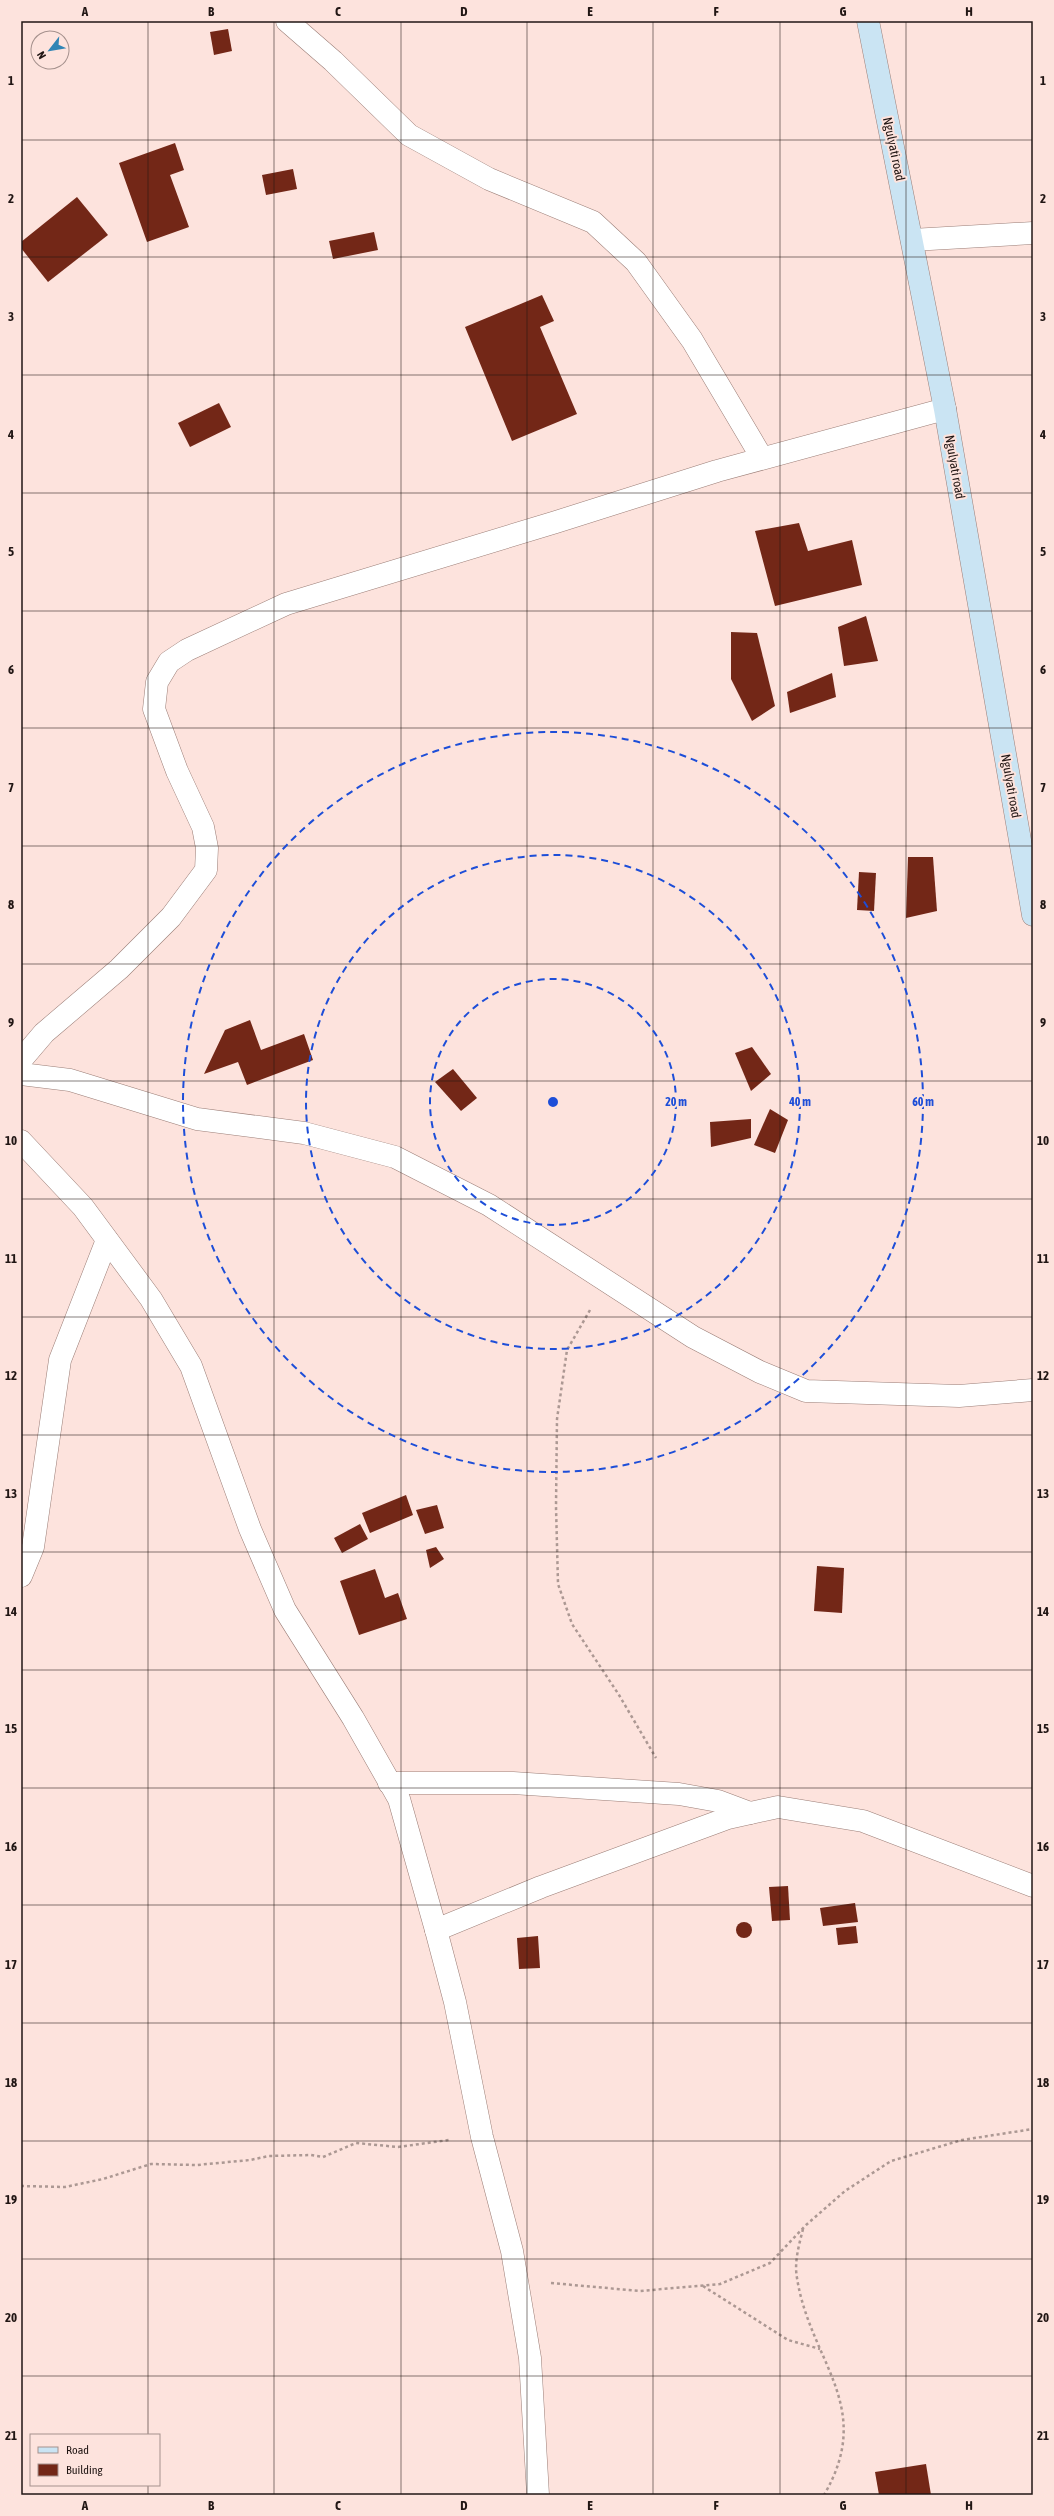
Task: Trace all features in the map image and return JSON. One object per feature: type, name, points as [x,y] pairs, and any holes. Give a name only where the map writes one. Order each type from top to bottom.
[{"type":"main road","name":"Ngulyati road","points":[[868,21],[945,410],[1033,915]]},
{"type":"street","points":[[287,21],[333,61],[409,135],[489,179],[593,222],[636,262],[692,340],[762,458]]},
{"type":"street","points":[[912,240],[1033,233]]},
{"type":"street","points":[[21,1060],[44,1033],[119,969],[171,917],[206,870],[207,848],[202,827],[177,771],[154,709],[157,682],[168,662],[186,650],[286,604],[762,458],[945,410]]},
{"type":"street","points":[[21,1074],[70,1080],[197,1120],[304,1133],[395,1157],[489,1205],[693,1337],[760,1372],[806,1391],[959,1396],[1033,1390]]},
{"type":"street","points":[[21,1141],[83,1207],[151,1299],[191,1366],[250,1529],[284,1610],[353,1718],[398,1799],[436,1930],[454,2002],[482,2137],[512,2251],[530,2358],[538,2495]]},
{"type":"street","points":[[21,1576],[33,1547],[60,1360],[107,1240]]},
{"type":"street","points":[[389,1783],[513,1783],[679,1794],[718,1801],[750,1813]]},
{"type":"street","points":[[436,1930],[541,1887],[728,1818],[778,1807],[862,1821],[1033,1886]]},
{"type":"path","points":[[607,1280],[568,1350],[557,1419],[556,1507],[558,1584],[572,1624],[620,1695],[652,1752],[679,1794]]},
{"type":"path","points":[[517,2280],[640,2291],[720,2284],[770,2263],[803,2229],[845,2191],[891,2161],[962,2140],[1033,2129]]},
{"type":"path","points":[[21,2186],[65,2187],[103,2179],[150,2164],[198,2165],[250,2160],[269,2156],[310,2154],[323,2157],[356,2143],[398,2147],[482,2137]]},
{"type":"path","points":[[803,2229],[797,2254],[797,2277],[805,2310],[843,2410],[845,2437],[841,2460],[824,2495]]},
{"type":"path","points":[[703,2286],[788,2340],[820,2350]]},
{"type":"building","points":[[228,29],[232,51],[214,55],[210,32]]},
{"type":"building","points":[[175,143],[184,170],[170,175],[189,227],[147,242],[119,163]]},
{"type":"building","points":[[293,169],[297,189],[266,195],[262,175]]},
{"type":"building","points":[[77,197],[108,235],[48,282],[21,248],[21,242]]},
{"type":"building","points":[[374,232],[378,250],[333,259],[329,241]]},
{"type":"building","points":[[542,295],[554,321],[540,327],[577,414],[512,441],[465,327]]},
{"type":"building","points":[[219,403],[231,427],[190,447],[178,423]]},
{"type":"building","points":[[799,523],[808,551],[852,540],[862,585],[775,606],[755,531]]},
{"type":"building","points":[[866,616],[878,661],[844,666],[838,627]]},
{"type":"building","points":[[731,632],[757,633],[775,706],[752,721],[731,679]]},
{"type":"building","points":[[832,673],[836,697],[790,713],[787,692]]},
{"type":"building","points":[[908,857],[933,857],[937,911],[906,918]]},
{"type":"building","points":[[859,872],[876,873],[874,911],[857,910]]},
{"type":"building","points":[[250,1020],[261,1050],[304,1034],[313,1060],[247,1085],[238,1062],[204,1074],[225,1030]]},
{"type":"building","points":[[752,1047],[771,1074],[751,1091],[735,1053]]},
{"type":"building","points":[[453,1069],[477,1098],[461,1111],[435,1082]]},
{"type":"building","points":[[770,1109],[788,1120],[775,1153],[754,1145]]},
{"type":"building","points":[[751,1119],[751,1138],[711,1147],[710,1122]]},
{"type":"building","points":[[406,1495],[413,1515],[370,1533],[362,1513]]},
{"type":"building","points":[[437,1505],[444,1528],[425,1534],[416,1510]]},
{"type":"building","points":[[360,1524],[368,1539],[342,1553],[334,1538]]},
{"type":"building","points":[[436,1547],[444,1559],[430,1568],[426,1550]]},
{"type":"building","points":[[817,1566],[844,1568],[842,1613],[814,1611]]},
{"type":"building","points":[[375,1569],[385,1598],[398,1593],[407,1619],[359,1635],[340,1581]]},
{"type":"building","points":[[788,1886],[790,1920],[772,1921],[769,1887]]},
{"type":"building","points":[[855,1903],[858,1922],[823,1926],[820,1908]]},
{"type":"building","points":[[744,1922],[750,1924],[752,1930],[750,1936],[744,1938],[738,1936],[736,1930],[738,1924]]},
{"type":"building","points":[[856,1926],[858,1943],[838,1945],[836,1928]]},
{"type":"building","points":[[538,1936],[540,1968],[519,1969],[517,1938]]},
{"type":"building","points":[[926,2464],[931,2495],[879,2495],[875,2472]]}]
